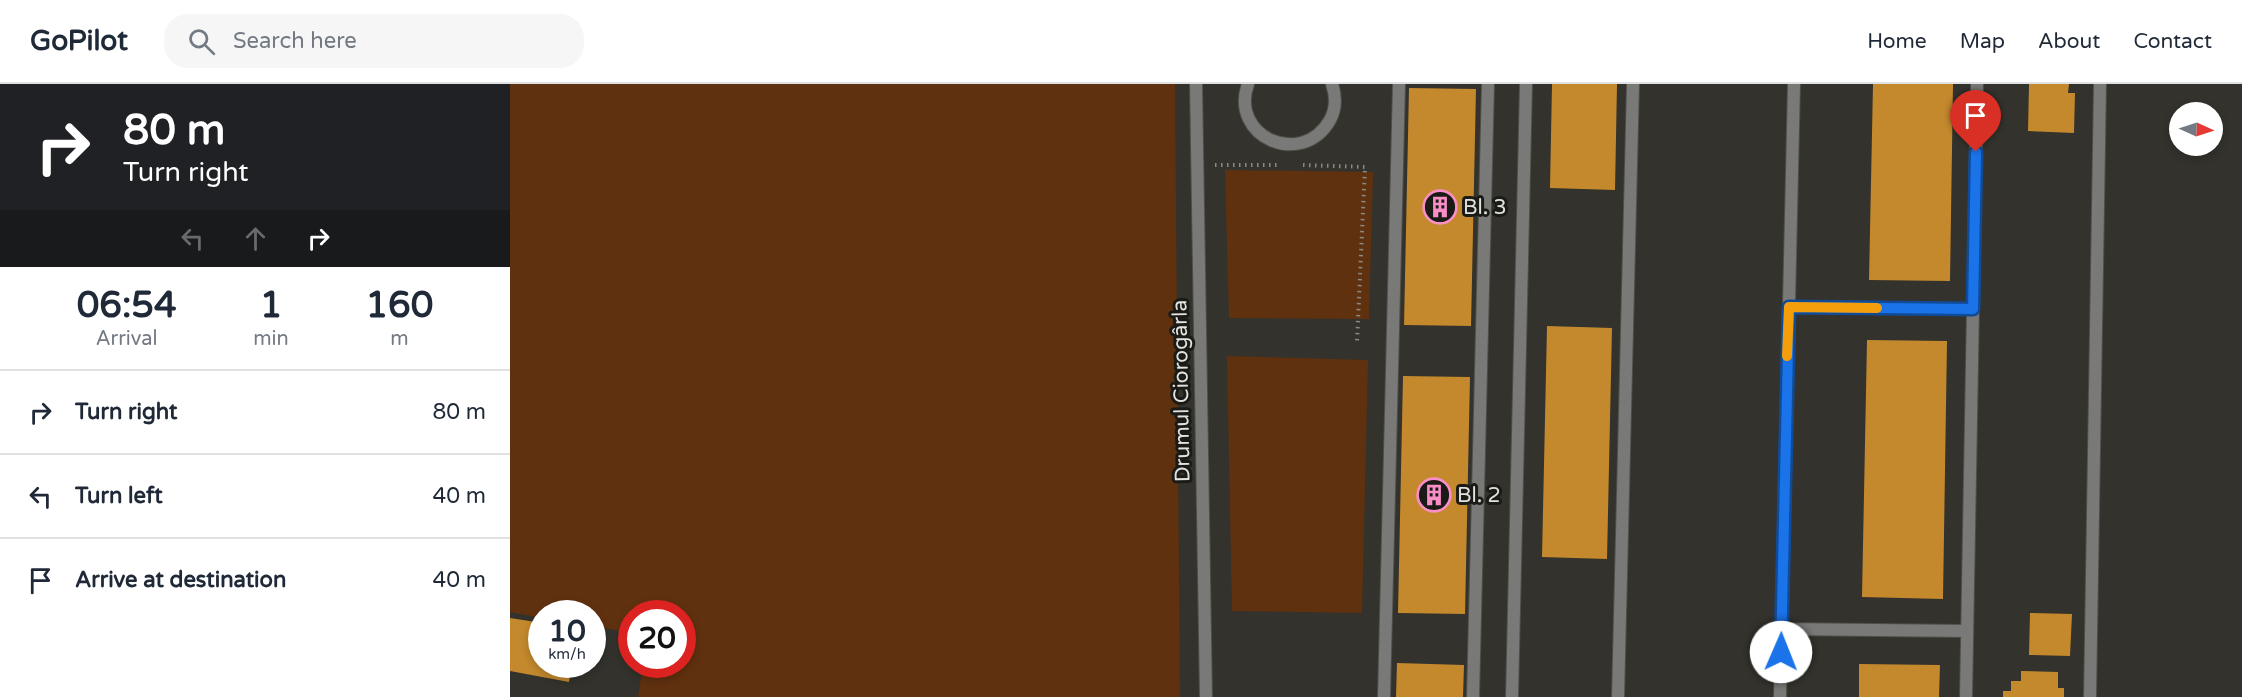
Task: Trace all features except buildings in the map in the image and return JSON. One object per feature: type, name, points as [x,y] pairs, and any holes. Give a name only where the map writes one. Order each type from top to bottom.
[{"type":"street","name":"Drumul Ciorogârla","points":[[1196,84],[1206,697]]},
{"type":"street","points":[[1248,84],[1245,106],[1250,120],[1258,132],[1270,141],[1285,145],[1313,139],[1325,129],[1332,116],[1335,101],[1332,84]]},
{"type":"street","points":[[1384,697],[1399,84]]},
{"type":"street","points":[[1473,697],[1488,84]]},
{"type":"street","points":[[1512,697],[1526,84]]},
{"type":"street","points":[[1618,697],[1634,84]]},
{"type":"street","points":[[1780,697],[1794,84]]},
{"type":"street","points":[[1966,697],[1977,84]]},
{"type":"street","points":[[2090,697],[2100,84]]},
{"type":"street","points":[[1789,307],[1973,309]]},
{"type":"street","points":[[1782,629],[1967,631]]},
{"type":"path","points":[[1293,144],[1293,165]]},
{"type":"path","points":[[1197,165],[1365,167],[1357,342]]},
{"type":"shaded area","points":[[510,84],[1175,84],[1180,697],[638,697],[641,678],[696,678],[696,600],[618,600],[618,631],[606,628],[606,600],[528,600],[528,615],[510,612]]},
{"type":"shaded area","points":[[1225,170],[1373,172],[1369,319],[1229,318]]},
{"type":"shaded area","points":[[1227,356],[1368,360],[1362,613],[1232,611]]},
{"type":"slow traffic","points":[[1787,356],[1789,307],[1877,308]]},
{"type":"place","name":"Bl. 3","points":[[1440,207]]},
{"type":"place","name":"Bl. 2","points":[[1434,495]]},
{"type":"route","points":[[1781,652],[1789,307],[1973,309],[1976,152]]}]
